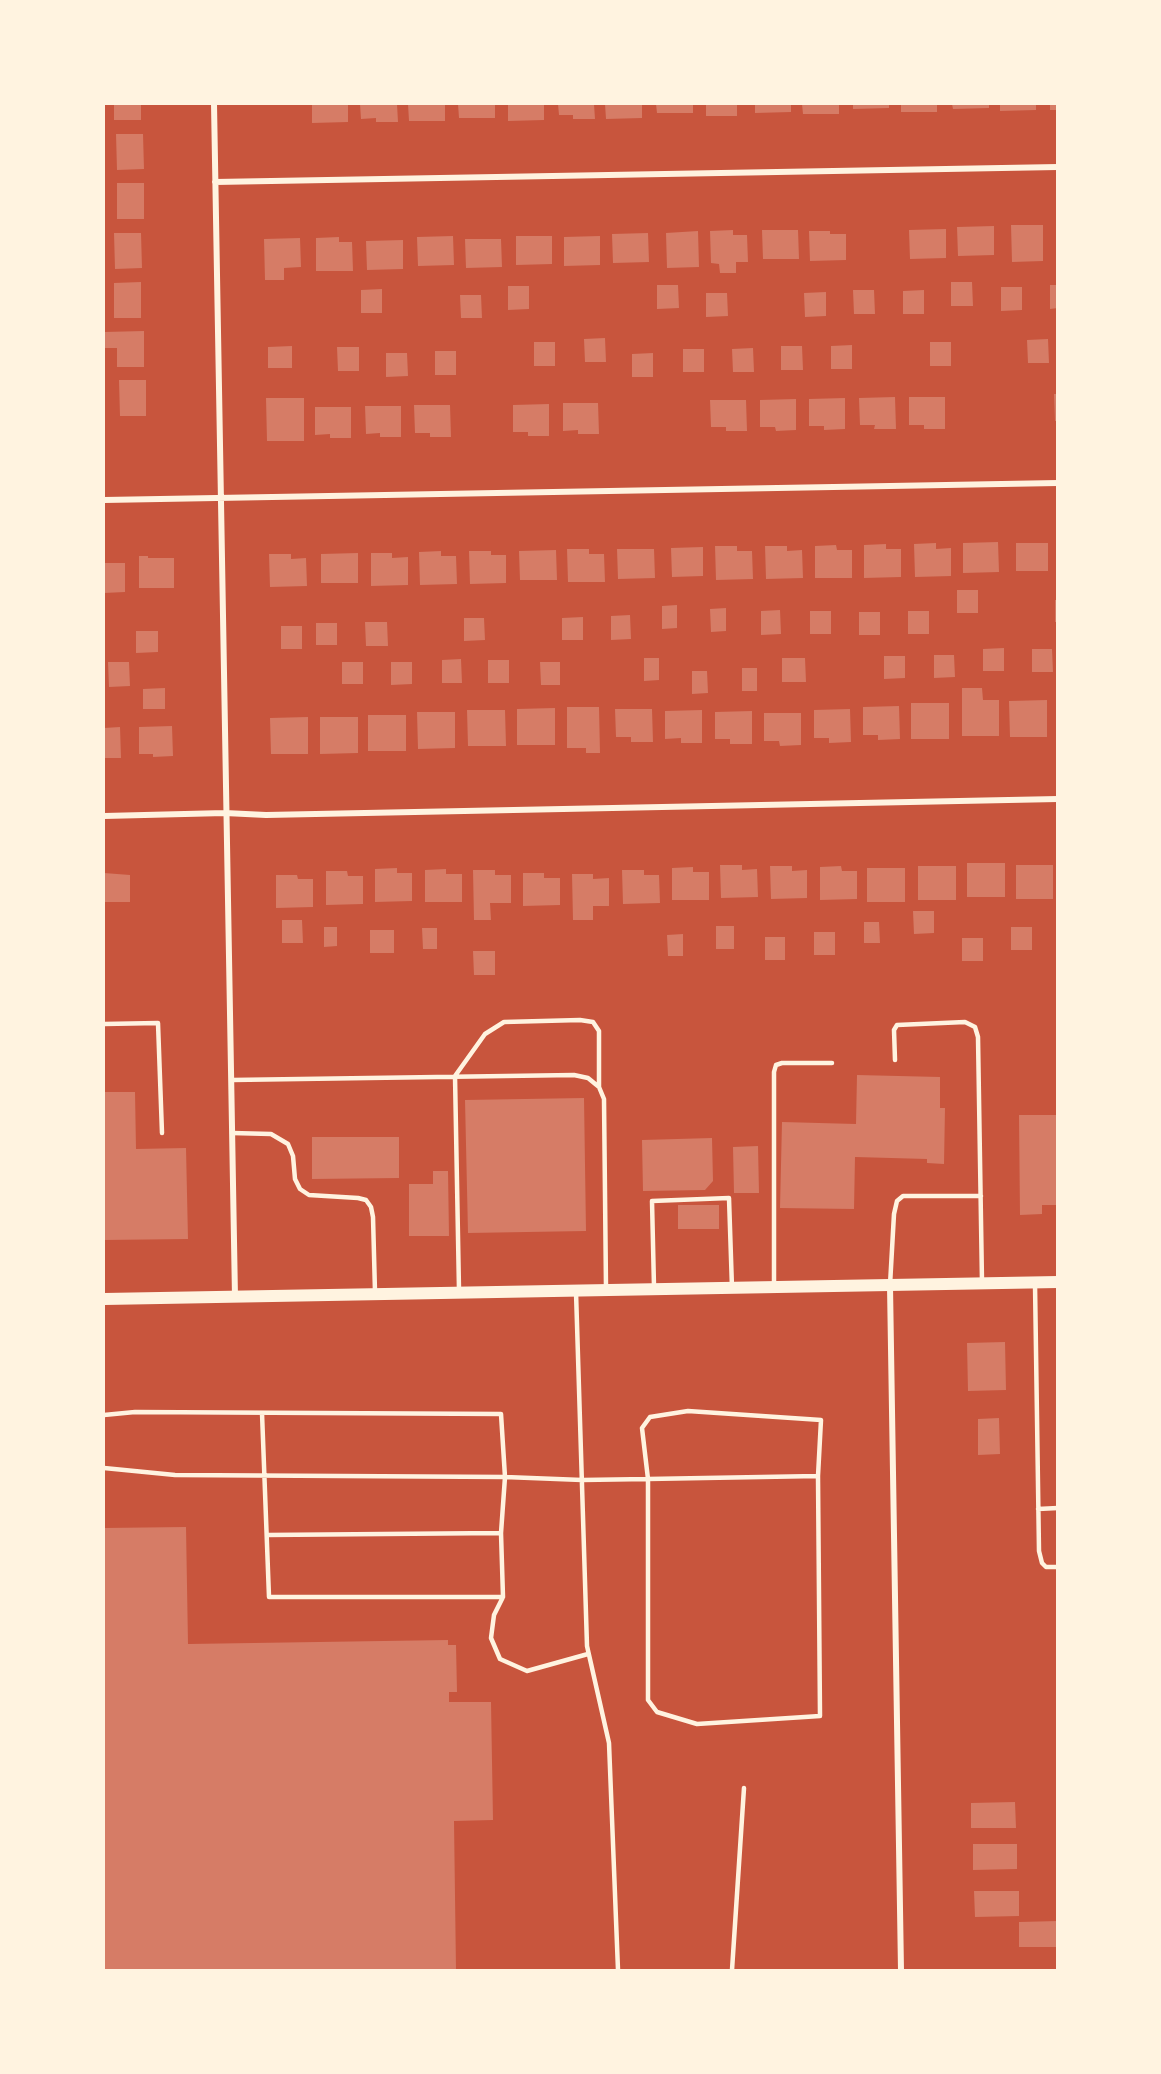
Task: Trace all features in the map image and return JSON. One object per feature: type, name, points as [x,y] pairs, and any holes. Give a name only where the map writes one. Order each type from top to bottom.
[{"type":"main road","points":[[104,1299],[1058,1281]]},
{"type":"street","points":[[214,104],[235,1297]]},
{"type":"street","points":[[215,182],[1058,167]]},
{"type":"street","points":[[104,500],[1058,483]]},
{"type":"street","points":[[104,816],[1058,799]]},
{"type":"street","points":[[890,1285],[901,1971]]},
{"type":"lane","points":[[460,1293],[455,1076],[485,1034],[504,1022],[580,1020],[593,1022],[599,1031],[599,1087],[604,1099],[606,1290]]},
{"type":"lane","points":[[895,1060],[894,1030],[897,1025],[965,1022],[975,1027],[978,1037],[982,1282]]},
{"type":"lane","points":[[104,1024],[158,1023],[162,1133]]},
{"type":"lane","points":[[774,1287],[774,1072],[776,1065],[782,1063],[832,1063]]},
{"type":"lane","points":[[232,1080],[574,1075],[588,1078],[599,1087]]},
{"type":"lane","points":[[232,1133],[271,1134],[288,1144],[294,1156],[295,1179],[300,1190],[309,1195],[366,1200],[371,1207],[373,1217],[375,1295]]},
{"type":"lane","points":[[890,1285],[894,1214],[897,1201],[903,1196],[981,1196]]},
{"type":"lane","points":[[654,1289],[652,1201],[729,1198],[732,1288]]},
{"type":"lane","points":[[1035,1282],[1040,1558],[1046,1567],[1058,1567]]},
{"type":"lane","points":[[576,1291],[588,1653],[609,1743],[618,1971]]},
{"type":"lane","points":[[688,1411],[821,1420],[818,1476],[820,1716],[697,1724],[657,1712],[648,1700],[648,1479],[642,1428],[650,1417],[688,1411]]},
{"type":"lane","points":[[104,1415],[135,1412],[501,1414],[505,1477],[501,1533],[503,1597],[494,1615],[490,1638],[500,1659],[526,1671],[588,1653]]},
{"type":"lane","points":[[262,1413],[269,1597],[503,1597]]},
{"type":"lane","points":[[104,1468],[175,1475],[505,1477],[582,1480],[818,1476]]},
{"type":"lane","points":[[1038,1509],[1058,1508]]},
{"type":"lane","points":[[267,1535],[501,1533]]},
{"type":"lane","points":[[732,1971],[744,1788]]},
{"type":"building","points":[[114,104],[141,104],[141,120],[114,120]]},
{"type":"building","points":[[312,104],[348,104],[348,122],[312,123]]},
{"type":"building","points":[[360,104],[397,104],[398,122],[376,122],[376,118],[361,119]]},
{"type":"building","points":[[408,104],[445,104],[445,121],[409,121]]},
{"type":"building","points":[[458,104],[495,104],[495,118],[459,118]]},
{"type":"building","points":[[508,104],[544,104],[544,120],[508,121]]},
{"type":"building","points":[[558,104],[594,104],[595,119],[573,119],[573,115],[559,115]]},
{"type":"building","points":[[605,104],[642,104],[642,118],[606,119]]},
{"type":"building","points":[[656,104],[693,104],[693,113],[657,113]]},
{"type":"building","points":[[706,104],[737,104],[737,116],[706,116]]},
{"type":"building","points":[[755,104],[791,104],[791,112],[755,113]]},
{"type":"building","points":[[802,104],[839,104],[839,114],[803,114]]},
{"type":"building","points":[[853,104],[889,104],[889,108],[853,109]]},
{"type":"building","points":[[901,104],[937,104],[937,112],[901,112]]},
{"type":"building","points":[[952,104],[989,104],[989,108],[953,109]]},
{"type":"building","points":[[1000,104],[1036,104],[1036,110],[1000,111]]},
{"type":"building","points":[[1050,104],[1058,104],[1058,110],[1050,110]]},
{"type":"building","points":[[116,134],[143,134],[144,169],[117,170]]},
{"type":"building","points":[[117,183],[144,183],[144,219],[117,219]]},
{"type":"building","points":[[1011,225],[1043,225],[1043,261],[1012,262]]},
{"type":"building","points":[[994,226],[994,255],[958,256],[957,227]]},
{"type":"building","points":[[946,229],[946,258],[910,259],[909,230]]},
{"type":"building","points":[[733,230],[733,235],[747,235],[748,262],[736,262],[736,273],[720,273],[719,264],[711,263],[710,231]]},
{"type":"building","points":[[762,230],[798,230],[799,259],[763,259]]},
{"type":"building","points":[[698,231],[699,267],[667,268],[666,233]]},
{"type":"building","points":[[809,231],[846,234],[846,260],[810,261]]},
{"type":"building","points":[[114,233],[141,233],[142,268],[115,269]]},
{"type":"building","points":[[648,233],[649,262],[613,263],[612,234]]},
{"type":"building","points":[[453,236],[454,265],[418,266],[417,237]]},
{"type":"building","points":[[516,236],[552,236],[552,264],[516,265]]},
{"type":"building","points":[[600,236],[600,265],[564,266],[564,237]]},
{"type":"building","points":[[339,237],[339,242],[352,242],[353,271],[316,271],[316,238]]},
{"type":"building","points":[[300,238],[301,267],[284,268],[284,280],[265,280],[264,239]]},
{"type":"building","points":[[465,239],[501,239],[502,267],[466,268]]},
{"type":"building","points":[[403,240],[403,269],[367,270],[366,241]]},
{"type":"building","points":[[141,282],[141,318],[114,318],[114,283]]},
{"type":"building","points":[[951,282],[972,282],[973,306],[951,306]]},
{"type":"building","points":[[657,285],[678,285],[679,308],[657,309]]},
{"type":"building","points":[[1050,285],[1058,285],[1058,308],[1050,309]]},
{"type":"building","points":[[508,286],[529,286],[529,309],[508,310]]},
{"type":"building","points":[[1001,287],[1022,287],[1022,310],[1001,311]]},
{"type":"building","points":[[382,289],[382,313],[361,313],[361,290]]},
{"type":"building","points":[[853,290],[874,290],[875,314],[854,314]]},
{"type":"building","points":[[924,290],[924,314],[903,314],[903,291]]},
{"type":"building","points":[[826,292],[826,316],[805,317],[804,293]]},
{"type":"building","points":[[706,293],[727,293],[728,316],[706,317]]},
{"type":"building","points":[[460,295],[481,295],[482,318],[461,318]]},
{"type":"building","points":[[144,331],[144,367],[117,367],[117,348],[104,348],[104,332]]},
{"type":"building","points":[[605,338],[606,362],[585,362],[584,339]]},
{"type":"building","points":[[1048,339],[1049,363],[1028,363],[1027,340]]},
{"type":"building","points":[[534,342],[555,342],[555,366],[534,366]]},
{"type":"building","points":[[930,342],[951,342],[951,366],[930,366]]},
{"type":"building","points":[[852,345],[852,369],[831,369],[831,346]]},
{"type":"building","points":[[292,346],[292,368],[268,368],[268,347]]},
{"type":"building","points":[[781,346],[802,346],[803,370],[781,370]]},
{"type":"building","points":[[337,347],[359,347],[359,371],[338,371]]},
{"type":"building","points":[[753,348],[754,372],[733,372],[732,349]]},
{"type":"building","points":[[683,349],[704,349],[704,372],[683,372]]},
{"type":"building","points":[[435,351],[456,351],[456,375],[435,375]]},
{"type":"building","points":[[386,353],[407,353],[408,376],[386,377]]},
{"type":"building","points":[[653,353],[653,377],[632,377],[632,354]]},
{"type":"building","points":[[119,380],[146,380],[146,416],[120,416]]},
{"type":"building","points":[[1054,394],[1058,394],[1058,421],[1055,421]]},
{"type":"building","points":[[895,397],[896,429],[874,429],[875,425],[860,425],[859,398]]},
{"type":"building","points":[[909,397],[945,397],[945,429],[924,429],[924,425],[909,425]]},
{"type":"building","points":[[266,398],[304,398],[304,441],[267,441]]},
{"type":"building","points":[[845,398],[845,429],[824,430],[824,426],[809,426],[809,399]]},
{"type":"building","points":[[796,399],[796,430],[776,431],[775,427],[760,427],[760,400]]},
{"type":"building","points":[[710,400],[746,400],[747,431],[726,431],[726,427],[711,427]]},
{"type":"building","points":[[563,403],[598,403],[599,434],[578,434],[578,430],[563,431]]},
{"type":"building","points":[[549,404],[549,436],[528,436],[528,432],[513,432],[513,405]]},
{"type":"building","points":[[414,405],[450,405],[451,437],[430,437],[430,433],[415,433]]},
{"type":"building","points":[[365,406],[401,406],[401,437],[380,437],[380,433],[366,434]]},
{"type":"building","points":[[315,407],[351,407],[351,438],[330,438],[330,434],[315,435]]},
{"type":"building","points":[[998,542],[999,572],[963,573],[963,543]]},
{"type":"building","points":[[936,543],[936,549],[951,548],[951,576],[915,577],[914,544]]},
{"type":"building","points":[[1016,543],[1048,543],[1048,571],[1016,571]]},
{"type":"building","points":[[886,544],[886,549],[901,549],[901,577],[864,578],[864,545]]},
{"type":"building","points":[[836,545],[837,550],[852,550],[852,578],[815,578],[815,546]]},
{"type":"building","points":[[715,546],[737,546],[737,551],[752,551],[753,579],[716,580]]},
{"type":"building","points":[[765,546],[787,546],[787,551],[802,550],[803,578],[766,579]]},
{"type":"building","points":[[703,547],[703,576],[672,577],[671,548]]},
{"type":"building","points":[[567,549],[589,549],[589,554],[604,554],[605,582],[568,582]]},
{"type":"building","points":[[617,549],[654,549],[655,578],[618,579]]},
{"type":"building","points":[[556,550],[557,580],[520,580],[519,551]]},
{"type":"building","points":[[441,551],[441,556],[456,556],[457,584],[420,585],[419,552]]},
{"type":"building","points":[[469,551],[491,551],[491,555],[506,555],[506,583],[470,584]]},
{"type":"building","points":[[358,553],[358,583],[321,583],[321,554]]},
{"type":"building","points":[[371,553],[392,553],[392,558],[408,557],[408,585],[371,586]]},
{"type":"building","points":[[269,554],[291,554],[291,559],[306,558],[307,586],[270,587]]},
{"type":"building","points":[[139,556],[174,558],[174,588],[139,588]]},
{"type":"building","points":[[104,563],[125,563],[125,592],[104,593]]},
{"type":"building","points":[[957,590],[978,590],[978,613],[957,613]]},
{"type":"building","points":[[1055,600],[1058,600],[1058,622],[1055,622]]},
{"type":"building","points":[[677,605],[677,628],[662,629],[662,606]]},
{"type":"building","points":[[726,608],[726,631],[711,632],[710,609]]},
{"type":"building","points":[[780,610],[781,634],[761,635],[761,611]]},
{"type":"building","points":[[810,611],[831,611],[831,634],[810,634]]},
{"type":"building","points":[[908,611],[929,611],[929,634],[908,634]]},
{"type":"building","points":[[859,612],[880,612],[880,635],[859,635]]},
{"type":"building","points":[[630,615],[631,639],[611,640],[611,616]]},
{"type":"building","points":[[583,617],[583,640],[562,640],[562,618]]},
{"type":"building","points":[[464,618],[484,618],[485,640],[464,641]]},
{"type":"building","points":[[365,622],[387,622],[388,646],[366,646]]},
{"type":"building","points":[[316,623],[337,623],[337,645],[316,645]]},
{"type":"building","points":[[281,626],[302,626],[302,649],[281,649]]},
{"type":"building","points":[[136,631],[158,631],[158,652],[136,653]]},
{"type":"building","points":[[1004,648],[1004,671],[983,671],[983,649]]},
{"type":"building","points":[[1032,649],[1052,649],[1053,672],[1032,672]]},
{"type":"building","points":[[934,655],[954,655],[955,677],[934,678]]},
{"type":"building","points":[[884,656],[905,656],[905,678],[884,679]]},
{"type":"building","points":[[644,658],[659,658],[659,680],[644,681]]},
{"type":"building","points":[[782,658],[805,658],[806,682],[782,682]]},
{"type":"building","points":[[461,659],[462,683],[442,683],[442,660]]},
{"type":"building","points":[[488,660],[509,660],[509,683],[488,683]]},
{"type":"building","points":[[108,662],[129,662],[130,686],[109,687]]},
{"type":"building","points":[[342,662],[363,662],[363,684],[342,684]]},
{"type":"building","points":[[391,662],[412,662],[412,684],[391,685]]},
{"type":"building","points":[[540,662],[560,662],[560,685],[541,685]]},
{"type":"building","points":[[742,668],[757,668],[757,691],[742,691]]},
{"type":"building","points":[[692,671],[707,671],[708,693],[692,694]]},
{"type":"building","points":[[165,688],[165,709],[143,709],[143,689]]},
{"type":"building","points":[[962,688],[982,688],[983,700],[999,700],[999,736],[962,736]]},
{"type":"building","points":[[1047,700],[1047,737],[1010,737],[1009,701]]},
{"type":"building","points":[[911,703],[949,703],[949,739],[911,739]]},
{"type":"building","points":[[899,706],[900,739],[878,740],[878,735],[863,735],[863,707]]},
{"type":"building","points":[[567,707],[599,707],[600,753],[586,753],[586,748],[567,748]]},
{"type":"building","points":[[555,708],[555,745],[517,745],[517,709]]},
{"type":"building","points":[[615,709],[652,709],[653,742],[631,742],[631,737],[616,737]]},
{"type":"building","points":[[850,709],[851,742],[829,743],[829,738],[814,738],[814,710]]},
{"type":"building","points":[[467,710],[505,710],[506,746],[468,746]]},
{"type":"building","points":[[702,710],[702,743],[681,743],[681,738],[665,739],[665,711]]},
{"type":"building","points":[[752,711],[752,744],[730,744],[730,739],[715,739],[715,712]]},
{"type":"building","points":[[417,712],[455,712],[455,748],[418,749]]},
{"type":"building","points":[[764,713],[801,713],[801,745],[780,746],[779,741],[764,741]]},
{"type":"building","points":[[368,715],[406,715],[406,751],[368,751]]},
{"type":"building","points":[[308,717],[308,754],[271,754],[270,718]]},
{"type":"building","points":[[320,717],[358,717],[358,753],[320,754]]},
{"type":"building","points":[[172,726],[173,756],[153,757],[153,754],[139,754],[139,727]]},
{"type":"building","points":[[120,727],[121,758],[104,758],[104,728]]},
{"type":"building","points":[[967,863],[1005,863],[1005,897],[967,897]]},
{"type":"building","points":[[720,865],[742,865],[742,870],[757,869],[758,897],[721,898]]},
{"type":"building","points":[[1016,865],[1053,865],[1053,899],[1016,899]]},
{"type":"building","points":[[770,866],[792,866],[792,871],[807,870],[807,898],[771,899]]},
{"type":"building","points":[[841,866],[842,871],[857,871],[857,899],[820,900],[820,867]]},
{"type":"building","points":[[918,866],[956,866],[956,900],[918,900]]},
{"type":"building","points":[[693,867],[693,872],[709,872],[709,900],[672,900],[672,868]]},
{"type":"building","points":[[397,868],[397,873],[412,873],[412,901],[375,902],[375,869]]},
{"type":"building","points":[[867,868],[905,868],[905,902],[867,902]]},
{"type":"building","points":[[446,869],[446,874],[462,874],[462,902],[425,902],[425,870]]},
{"type":"building","points":[[473,870],[495,870],[495,875],[511,875],[511,903],[490,903],[491,920],[474,920]]},
{"type":"building","points":[[622,870],[644,870],[644,875],[659,875],[660,903],[623,904]]},
{"type":"building","points":[[326,871],[347,871],[348,876],[363,876],[363,904],[326,905]]},
{"type":"building","points":[[104,873],[130,875],[130,902],[104,902]]},
{"type":"building","points":[[523,873],[544,873],[544,878],[560,878],[560,905],[523,906]]},
{"type":"building","points":[[572,874],[593,874],[593,879],[609,878],[609,906],[593,906],[593,920],[573,920]]},
{"type":"building","points":[[276,875],[297,875],[298,879],[313,879],[313,907],[276,908]]},
{"type":"building","points":[[913,911],[934,911],[934,933],[914,934]]},
{"type":"building","points":[[282,920],[302,920],[303,943],[282,943]]},
{"type":"building","points":[[864,922],[879,922],[880,943],[864,943]]},
{"type":"building","points":[[716,926],[734,926],[734,949],[716,949]]},
{"type":"building","points":[[324,927],[337,927],[337,946],[324,947]]},
{"type":"building","points":[[1011,927],[1032,927],[1032,950],[1011,950]]},
{"type":"building","points":[[422,928],[437,928],[437,949],[423,949]]},
{"type":"building","points":[[370,930],[394,930],[394,953],[370,953]]},
{"type":"building","points":[[814,932],[835,932],[835,955],[814,955]]},
{"type":"building","points":[[683,934],[683,956],[668,956],[667,935]]},
{"type":"building","points":[[765,937],[785,937],[785,960],[765,960]]},
{"type":"building","points":[[962,938],[983,938],[983,961],[962,961]]},
{"type":"building","points":[[473,951],[495,951],[495,975],[474,975]]},
{"type":"building","points":[[857,1075],[940,1077],[940,1108],[945,1108],[944,1164],[927,1163],[927,1159],[855,1157],[854,1209],[780,1208],[782,1122],[856,1124]]},
{"type":"building","points":[[104,1092],[135,1092],[136,1149],[186,1148],[188,1239],[104,1240]]},
{"type":"building","points":[[584,1098],[586,1231],[468,1233],[465,1100]]},
{"type":"building","points":[[1019,1115],[1058,1115],[1058,1205],[1042,1205],[1042,1214],[1020,1215]]},
{"type":"building","points":[[312,1137],[399,1137],[399,1178],[312,1179]]},
{"type":"building","points":[[712,1138],[713,1181],[705,1190],[643,1191],[642,1140]]},
{"type":"building","points":[[758,1146],[759,1193],[734,1193],[733,1147]]},
{"type":"building","points":[[433,1171],[448,1171],[449,1236],[409,1236],[409,1184],[433,1184]]},
{"type":"building","points":[[678,1205],[719,1205],[719,1229],[678,1229]]},
{"type":"building","points":[[1005,1342],[1006,1390],[968,1391],[967,1343]]},
{"type":"building","points":[[999,1418],[1000,1454],[978,1455],[978,1419]]},
{"type":"building","points":[[186,1527],[188,1644],[448,1640],[448,1645],[456,1645],[457,1692],[449,1692],[449,1702],[491,1702],[493,1820],[454,1821],[456,1970],[104,1970],[104,1528]]},
{"type":"building","points":[[1015,1802],[1016,1828],[971,1828],[971,1803]]},
{"type":"building","points":[[973,1844],[1017,1844],[1017,1869],[973,1870]]},
{"type":"building","points":[[974,1891],[1019,1891],[1019,1916],[975,1917]]},
{"type":"building","points":[[1058,1921],[1058,1947],[1019,1947],[1019,1922]]}]
